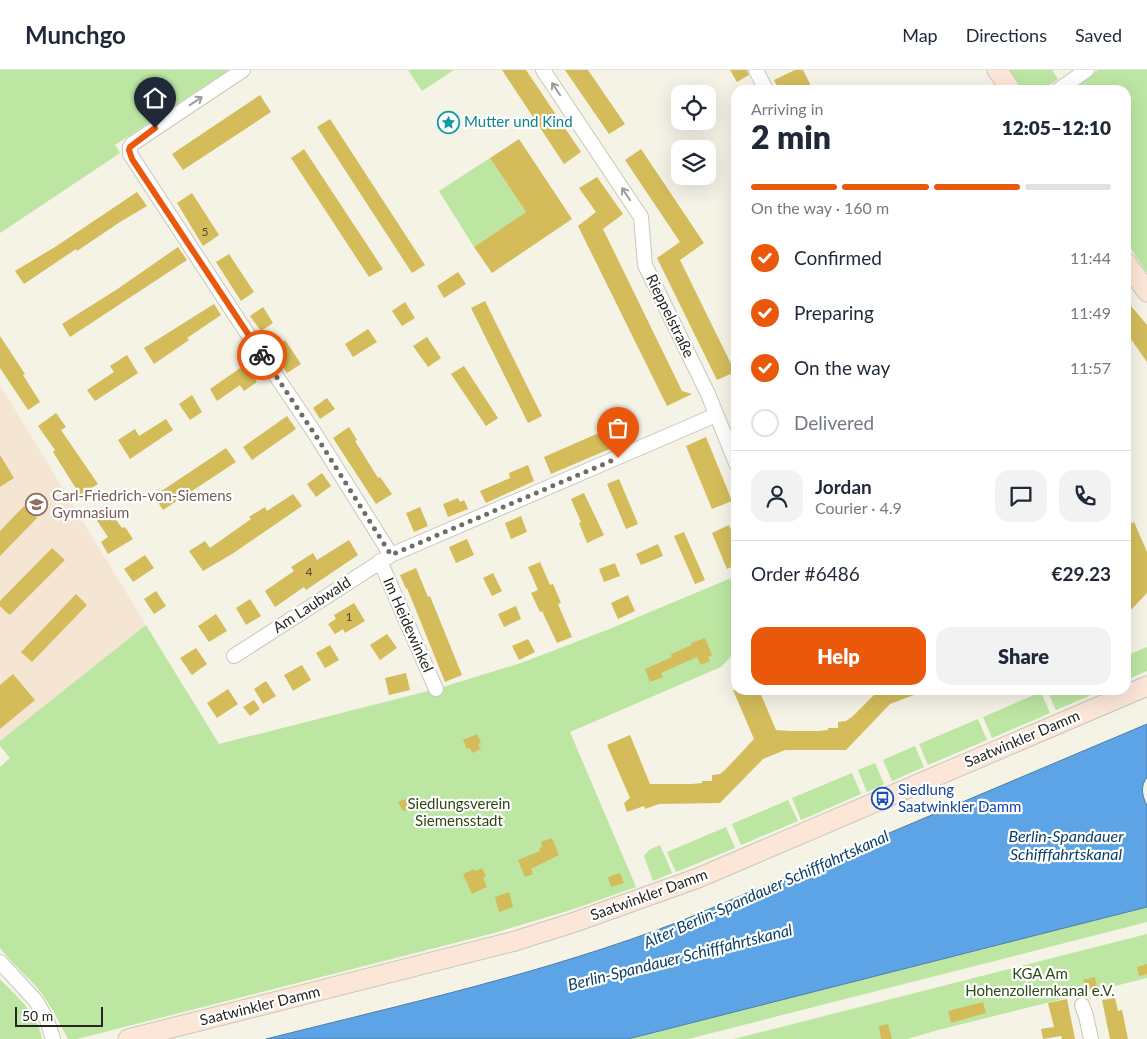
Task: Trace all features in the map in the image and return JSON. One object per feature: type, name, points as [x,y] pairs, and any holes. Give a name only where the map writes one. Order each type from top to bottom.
[{"type":"main road","points":[[997,70],[1008,85]]},
{"type":"main road","points":[[1131,269],[1147,292]]},
{"type":"main road","name":"Saatwinkler Damm","points":[[1131,693],[1147,686]]},
{"type":"main road","name":"Saatwinkler Damm","points":[[128,1039],[515,941],[593,916],[706,874],[1126,695]]},
{"type":"street","name":"Im Heidewinkel","points":[[243,70],[140,138],[129,150],[132,159],[318,439],[385,558],[436,689]]},
{"type":"street","name":"Rieppelstraße","points":[[543,70],[641,217],[645,265],[731,449]]},
{"type":"street","points":[[756,70],[764,85]]},
{"type":"street","points":[[1065,85],[1087,70]]},
{"type":"street","name":"Im Heidewinkel","points":[[385,558],[716,415]]},
{"type":"street","name":"Am Laubwald","points":[[234,656],[385,558]]},
{"type":"street","points":[[0,962],[36,1001],[47,1020],[53,1039]]},
{"type":"street","points":[[1082,1005],[1091,1039]]},
{"type":"shaded area","name":"Carl-Friedrich-von-Siemens Gymnasium","points":[[0,385],[146,625],[0,741]]},
{"type":"green space","points":[[0,70],[229,70],[115,145],[120,153],[0,233]]},
{"type":"green space","points":[[408,70],[454,70],[422,91]]},
{"type":"green space","points":[[1008,70],[1052,70],[1058,79],[1049,85],[1018,85]]},
{"type":"green space","points":[[1098,70],[1147,70],[1147,273],[1131,249],[1131,85],[1076,85]]},
{"type":"green space","points":[[490,158],[526,212],[474,247],[439,191]]},
{"type":"green space","name":"Siedlungsverein Siemensstadt","points":[[731,578],[731,656],[721,667],[570,732],[636,887],[571,910],[494,933],[77,1039],[68,1039],[40,991],[0,948],[0,767],[10,758],[0,746],[0,741],[146,625],[219,744],[436,689],[521,663],[607,630]]},
{"type":"green space","points":[[1147,647],[1147,671],[1131,678],[1131,654]]},
{"type":"green space","points":[[1034,695],[1042,695],[1050,713],[992,738],[983,717]]},
{"type":"green space","points":[[1049,695],[1091,695],[1056,710]]},
{"type":"green space","points":[[978,719],[987,740],[928,765],[919,744]]},
{"type":"green space","points":[[915,746],[924,767],[892,781],[883,760]]},
{"type":"green space","points":[[875,763],[884,784],[867,792],[858,770]]},
{"type":"green space","points":[[852,773],[861,794],[801,820],[792,798]]},
{"type":"green space","points":[[788,800],[798,821],[741,845],[732,824]]},
{"type":"green space","points":[[726,827],[735,848],[676,872],[667,852]]},
{"type":"green space","points":[[660,845],[672,873],[653,881],[644,856],[649,850]]},
{"type":"green space","points":[[1147,907],[1147,922],[688,1039],[628,1039]]},
{"type":"green space","name":"KGA Am Hohenzollernkanal e.V.","points":[[1147,934],[1147,978],[907,1039],[734,1039]]},
{"type":"green space","points":[[0,979],[20,999],[31,1014],[40,1030],[42,1039],[0,1039]]},
{"type":"water","name":"Berlin-Spandauer Schifffahrtskanal","points":[[1147,724],[1147,777],[1142,791],[1147,806],[1147,907],[628,1039],[266,1039],[527,972],[630,940],[681,921]]},
{"type":"building","points":[[502,70],[526,70],[581,152],[564,164]]},
{"type":"building","points":[[565,70],[588,70],[625,124],[609,134]]},
{"type":"building","points":[[730,70],[747,70],[749,75],[737,82]]},
{"type":"building","points":[[795,70],[803,70],[810,85],[776,85],[774,80]]},
{"type":"building","points":[[260,95],[271,112],[183,170],[172,154]]},
{"type":"building","points":[[330,119],[425,265],[412,273],[317,127]]},
{"type":"building","points":[[519,139],[572,219],[492,273],[474,247],[526,212],[490,158]]},
{"type":"building","points":[[304,149],[383,269],[369,277],[291,158]]},
{"type":"building","points":[[641,149],[704,243],[680,260],[731,364],[731,374],[717,380],[657,258],[680,242],[625,160]]},
{"type":"building","points":[[597,177],[623,214],[603,229],[682,391],[692,394],[667,406],[578,226],[596,212],[579,188]]},
{"type":"building","points":[[137,192],[147,206],[77,251],[76,249],[24,284],[15,271],[55,247]]},
{"type":"building","points":[[192,193],[219,235],[203,246],[177,203]]},
{"type":"building","points":[[178,247],[187,260],[70,337],[62,324],[116,290]]},
{"type":"building","points":[[229,254],[254,292],[241,301],[216,262]]},
{"type":"building","points":[[458,272],[466,284],[444,298],[437,286]]},
{"type":"building","points":[[485,301],[542,416],[528,423],[471,308]]},
{"type":"building","points":[[405,302],[415,318],[402,326],[392,311]]},
{"type":"building","points":[[214,304],[221,315],[187,338],[189,340],[154,364],[144,348]]},
{"type":"building","points":[[1131,306],[1147,325],[1147,362],[1131,339]]},
{"type":"building","points":[[263,307],[273,323],[261,331],[250,316]]},
{"type":"building","points":[[368,329],[377,342],[353,357],[345,344]]},
{"type":"building","points":[[0,336],[25,374],[23,375],[40,402],[28,410],[0,368]]},
{"type":"building","points":[[427,337],[441,358],[428,367],[413,346]]},
{"type":"building","points":[[285,340],[301,364],[287,373],[271,349]]},
{"type":"building","points":[[127,355],[138,373],[95,401],[87,390],[114,372],[110,366]]},
{"type":"building","points":[[246,364],[257,382],[244,391],[240,385],[217,401],[210,389]]},
{"type":"building","points":[[464,366],[498,418],[486,426],[451,374]]},
{"type":"building","points":[[192,395],[202,412],[190,420],[179,404]]},
{"type":"building","points":[[327,398],[335,409],[320,419],[313,408]]},
{"type":"building","points":[[56,413],[66,427],[61,430],[98,484],[80,495],[53,452],[55,450],[38,426]]},
{"type":"building","points":[[287,416],[296,429],[252,460],[243,447]]},
{"type":"building","points":[[166,419],[173,430],[130,459],[118,440],[135,429],[139,436]]},
{"type":"building","points":[[626,421],[633,439],[551,474],[544,457]]},
{"type":"building","points":[[349,427],[357,440],[355,441],[378,478],[380,477],[392,494],[376,504],[333,438]]},
{"type":"building","points":[[706,437],[731,501],[712,509],[686,446]]},
{"type":"building","points":[[226,448],[236,462],[163,510],[154,496]]},
{"type":"building","points":[[0,455],[14,478],[0,487]]},
{"type":"building","points":[[528,465],[534,481],[486,503],[480,491],[510,478],[509,473]]},
{"type":"building","points":[[322,473],[331,486],[316,497],[307,484]]},
{"type":"building","points":[[619,479],[638,524],[626,529],[607,484]]},
{"type":"building","points":[[584,493],[604,535],[587,543],[579,523],[581,522],[571,499]]},
{"type":"building","points":[[293,494],[302,506],[232,554],[203,571],[189,551],[205,541],[210,548],[251,519],[249,517],[265,507],[267,511]]},
{"type":"building","points":[[458,498],[460,502],[464,500],[468,509],[448,517],[443,504]]},
{"type":"building","points":[[24,506],[37,518],[0,556],[0,531]]},
{"type":"building","points":[[107,507],[122,528],[125,527],[133,539],[108,554],[101,542],[108,537],[94,516]]},
{"type":"building","points":[[420,507],[428,526],[414,532],[406,513]]},
{"type":"building","points":[[521,516],[527,532],[511,539],[505,523]]},
{"type":"building","points":[[1134,522],[1147,552],[1147,593],[1131,610],[1131,524]]},
{"type":"building","points":[[729,525],[731,530],[731,567],[727,569],[712,533]]},
{"type":"building","points":[[684,532],[705,580],[695,584],[674,536]]},
{"type":"building","points":[[467,539],[474,555],[456,563],[449,547]]},
{"type":"building","points":[[349,540],[358,555],[306,590],[304,587],[275,607],[265,591],[294,571],[291,567],[313,553],[317,560]]},
{"type":"building","points":[[658,544],[663,556],[641,565],[636,554]]},
{"type":"building","points":[[52,548],[65,560],[10,615],[0,606],[0,601]]},
{"type":"building","points":[[145,555],[154,568],[133,582],[124,569]]},
{"type":"building","points":[[540,562],[550,585],[553,584],[561,603],[558,604],[572,637],[557,643],[531,593],[538,590],[528,567]]},
{"type":"building","points":[[615,563],[620,576],[604,582],[599,569]]},
{"type":"building","points":[[416,568],[428,597],[430,596],[462,675],[445,682],[400,575]]},
{"type":"building","points":[[493,573],[502,591],[492,596],[483,578]]},
{"type":"building","points":[[156,591],[166,606],[154,614],[144,599]]},
{"type":"building","points":[[76,594],[87,605],[32,662],[21,652]]},
{"type":"building","points":[[628,595],[635,611],[618,619],[611,603]]},
{"type":"building","points":[[250,599],[261,616],[246,625],[236,608]]},
{"type":"building","points":[[354,603],[365,621],[345,633],[343,629],[335,634],[328,624],[336,619],[334,615]]},
{"type":"building","points":[[516,606],[521,619],[504,627],[498,614]]},
{"type":"building","points":[[216,614],[227,631],[209,642],[198,626]]},
{"type":"building","points":[[387,634],[397,648],[380,660],[370,645]]},
{"type":"building","points":[[705,638],[712,655],[708,657],[710,661],[701,665],[697,657],[661,673],[663,677],[650,682],[645,669],[672,657],[671,654],[692,645],[691,643]]},
{"type":"building","points":[[528,639],[535,652],[519,660],[512,646]]},
{"type":"building","points":[[330,645],[339,660],[325,668],[316,653]]},
{"type":"building","points":[[196,648],[207,664],[192,675],[180,658]]},
{"type":"building","points":[[302,665],[311,680],[293,691],[284,675]]},
{"type":"building","points":[[406,673],[410,690],[389,695],[385,678]]},
{"type":"building","points":[[13,674],[35,700],[0,729],[0,685]]},
{"type":"building","points":[[266,681],[276,696],[263,704],[254,689]]},
{"type":"building","points":[[228,689],[238,704],[217,718],[207,703]]},
{"type":"building","points":[[735,695],[761,695],[776,730],[818,731],[838,728],[838,722],[846,721],[852,717],[874,695],[914,695],[890,704],[846,750],[785,750],[763,759],[720,803],[659,804],[645,809],[644,806],[627,812],[624,803],[630,798],[607,745],[630,735],[650,784],[692,784],[712,781],[712,775],[720,774],[725,770],[754,739]]},
{"type":"building","points":[[254,700],[260,709],[250,716],[243,707]]},
{"type":"building","points":[[477,734],[481,743],[478,744],[481,749],[472,753],[470,748],[467,749],[463,740]]},
{"type":"building","points":[[408,798],[412,808],[403,811],[398,802]]},
{"type":"building","points":[[552,838],[559,855],[531,869],[533,874],[525,877],[518,860],[540,851],[539,848],[542,847],[541,842]]},
{"type":"building","points":[[482,868],[486,876],[483,878],[487,887],[472,894],[463,874]]},
{"type":"building","points":[[620,873],[624,883],[611,887],[608,877]]},
{"type":"building","points":[[509,892],[513,907],[499,912],[495,897]]},
{"type":"building","points":[[1147,964],[1147,974],[1139,976],[1137,967]]},
{"type":"building","points":[[1095,977],[1097,987],[1086,990],[1083,980]]},
{"type":"building","points":[[1115,998],[1118,1011],[1122,1010],[1128,1039],[1110,1039],[1102,1000]]},
{"type":"building","points":[[1067,999],[1075,1039],[1062,1039],[1061,1036],[1043,1039],[1041,1029],[1054,1027],[1048,1003]]},
{"type":"building","points":[[983,1002],[986,1013],[951,1023],[948,1011]]},
{"type":"building","points":[[888,1024],[892,1039],[881,1039],[879,1026]]},
{"type":"way so far","points":[[262,355],[318,439],[391,555],[618,458]]},
{"type":"place","name":"Mutter und Kind","points":[[448,122]]},
{"type":"place","name":"Carl-Friedrich-von-Siemens Gymnasium","points":[[36,505]]},
{"type":"place","name":"Siedlung Saatwinkler Damm","points":[[882,799]]},
{"type":"route","points":[[155,128],[132,144],[129,150],[132,159],[262,355]]},
{"type":"water label","name":"Alter Berlin-Spandauer Schifffahrtskanal","points":[[766,889]]}]
